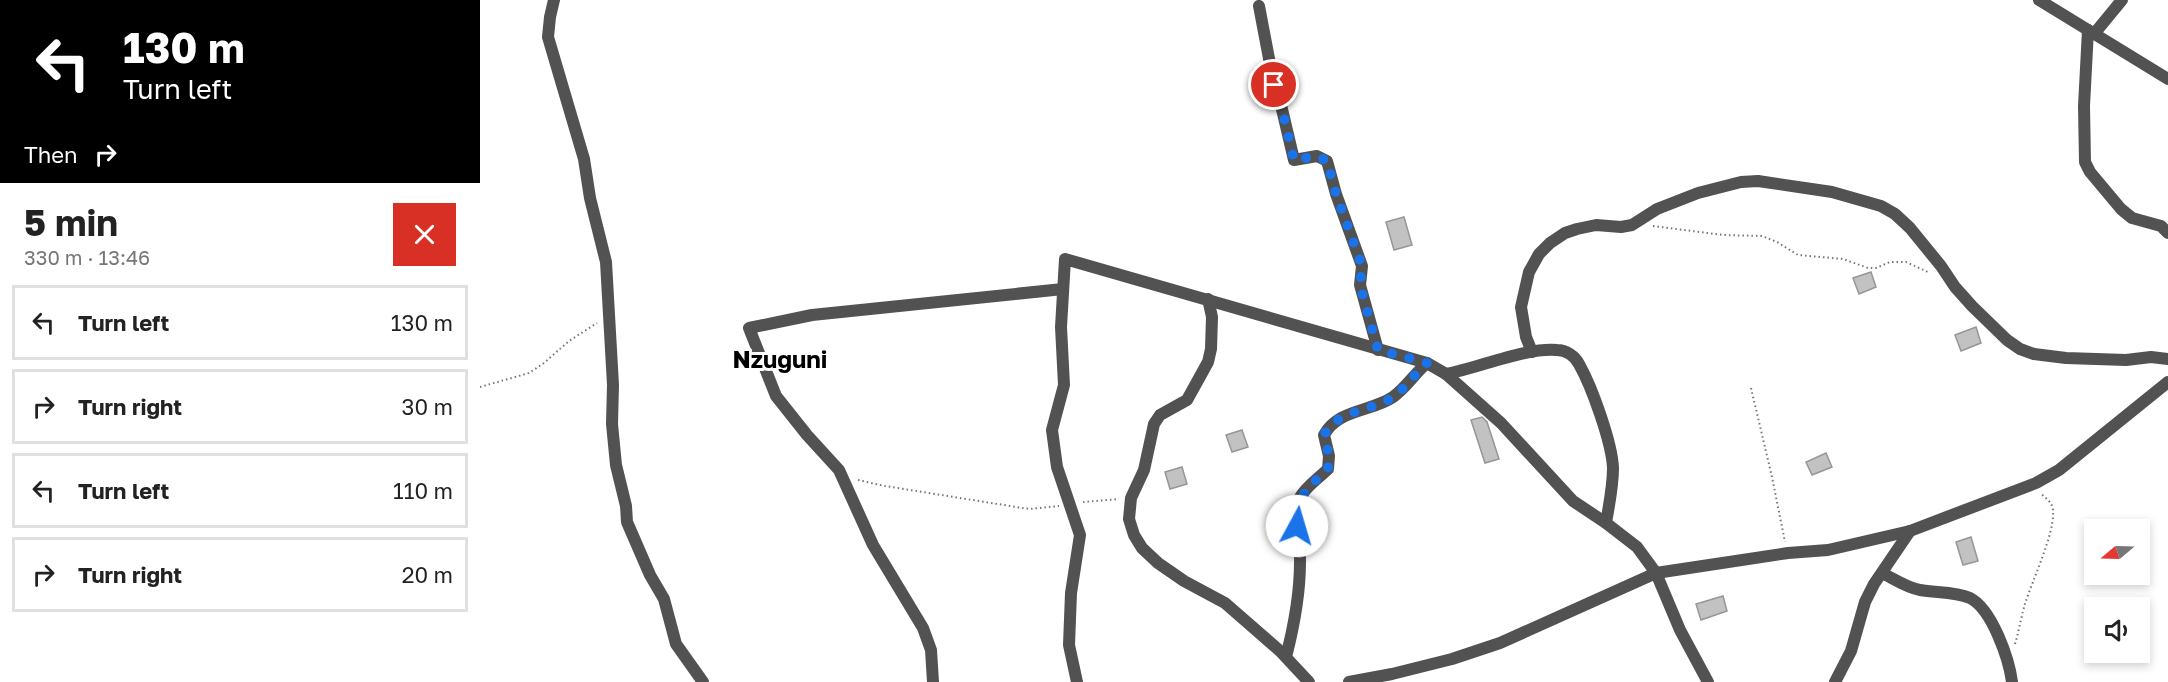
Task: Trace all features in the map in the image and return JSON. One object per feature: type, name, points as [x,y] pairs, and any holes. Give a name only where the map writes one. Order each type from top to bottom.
[{"type":"street","points":[[554,0],[549,37],[585,159],[590,198],[606,262],[613,385],[612,424],[616,465],[626,506],[627,522],[650,575],[664,599],[676,644],[703,682]]},
{"type":"street","points":[[2039,0],[2168,79]]},
{"type":"street","points":[[2122,0],[2091,32],[2084,106],[2085,162],[2090,172],[2121,209],[2132,218],[2161,226],[2168,232]]},
{"type":"street","points":[[1259,6],[1274,85],[1294,160],[1317,156],[1327,161],[1336,194],[1362,266],[1360,285],[1378,350]]},
{"type":"street","points":[[1532,352],[1526,337],[1521,307],[1529,272],[1539,254],[1550,243],[1565,233],[1577,229],[1596,225],[1621,227],[1632,225],[1657,209],[1698,193],[1741,182],[1758,181],[1832,192],[1881,206],[1895,214],[1910,228],[1972,306],[2007,340],[2020,349],[2034,354],[2066,358],[2126,360],[2151,357],[2168,359]]},
{"type":"street","points":[[1077,682],[1069,645],[1071,593],[1080,535],[1057,467],[1052,430],[1064,385],[1061,342],[1065,259],[1427,363],[1446,375],[1502,423],[1573,501],[1636,547],[1656,573],[1680,630],[1708,682]]},
{"type":"street","points":[[933,682],[931,650],[923,628],[876,551],[836,464],[807,435],[776,396],[749,328],[812,315],[1063,289]]},
{"type":"street","points":[[1208,299],[1212,317],[1211,349],[1208,362],[1186,400],[1160,415],[1154,424],[1147,460],[1131,498],[1129,519],[1134,535],[1142,548],[1184,581],[1225,603],[1286,657],[1309,682]]},
{"type":"street","points":[[1446,375],[1532,352],[1558,350],[1569,353],[1579,363],[1602,424],[1612,465],[1606,523]]},
{"type":"street","points":[[1286,657],[1299,592],[1300,543],[1295,518],[1300,496],[1328,469],[1329,456],[1324,435],[1329,426],[1340,419],[1390,398],[1427,363]]},
{"type":"street","points":[[1349,682],[1452,658],[1500,643],[1656,573],[1788,553],[1828,550],[1910,531],[2027,486],[2060,470],[2168,382]]},
{"type":"street","points":[[1835,682],[1851,651],[1865,602],[1910,531]]},
{"type":"street","points":[[1882,573],[1918,590],[1958,595],[1977,602],[1994,628],[2008,657],[2012,682]]},
{"type":"path","points":[[1652,226],[1723,235],[1762,236],[1798,255],[1844,259],[1868,268],[1876,268],[1890,262],[1906,262],[1930,273]]},
{"type":"path","points":[[480,387],[529,373],[570,340],[610,315]]},
{"type":"path","points":[[1751,388],[1788,553]]},
{"type":"path","points":[[843,477],[1029,509],[1131,498]]},
{"type":"path","points":[[2008,657],[2020,628],[2025,604],[2048,539],[2054,510],[2049,501],[2027,486]]},
{"type":"building","points":[[1404,217],[1412,245],[1394,250],[1386,222]]},
{"type":"building","points":[[1871,272],[1876,287],[1859,294],[1853,278]]},
{"type":"building","points":[[1976,327],[1981,343],[1961,351],[1955,335]]},
{"type":"building","points":[[1482,417],[1487,422],[1499,459],[1485,463],[1471,420]]},
{"type":"building","points":[[1242,430],[1248,447],[1232,452],[1226,435]]},
{"type":"building","points":[[1826,453],[1832,467],[1812,475],[1806,462]]},
{"type":"building","points":[[1182,467],[1187,484],[1170,489],[1165,472]]},
{"type":"building","points":[[1971,537],[1978,561],[1963,565],[1956,542]]},
{"type":"building","points":[[1723,596],[1727,611],[1701,620],[1696,604]]},
{"type":"district","name":"Nzuguni","points":[[780,360]]},
{"type":"route","points":[[1274,85],[1294,160],[1317,156],[1327,161],[1336,194],[1362,266],[1360,285],[1378,350],[1427,363],[1390,398],[1352,413],[1329,426],[1324,435],[1329,456],[1328,469],[1300,496],[1295,518],[1297,526]]}]
